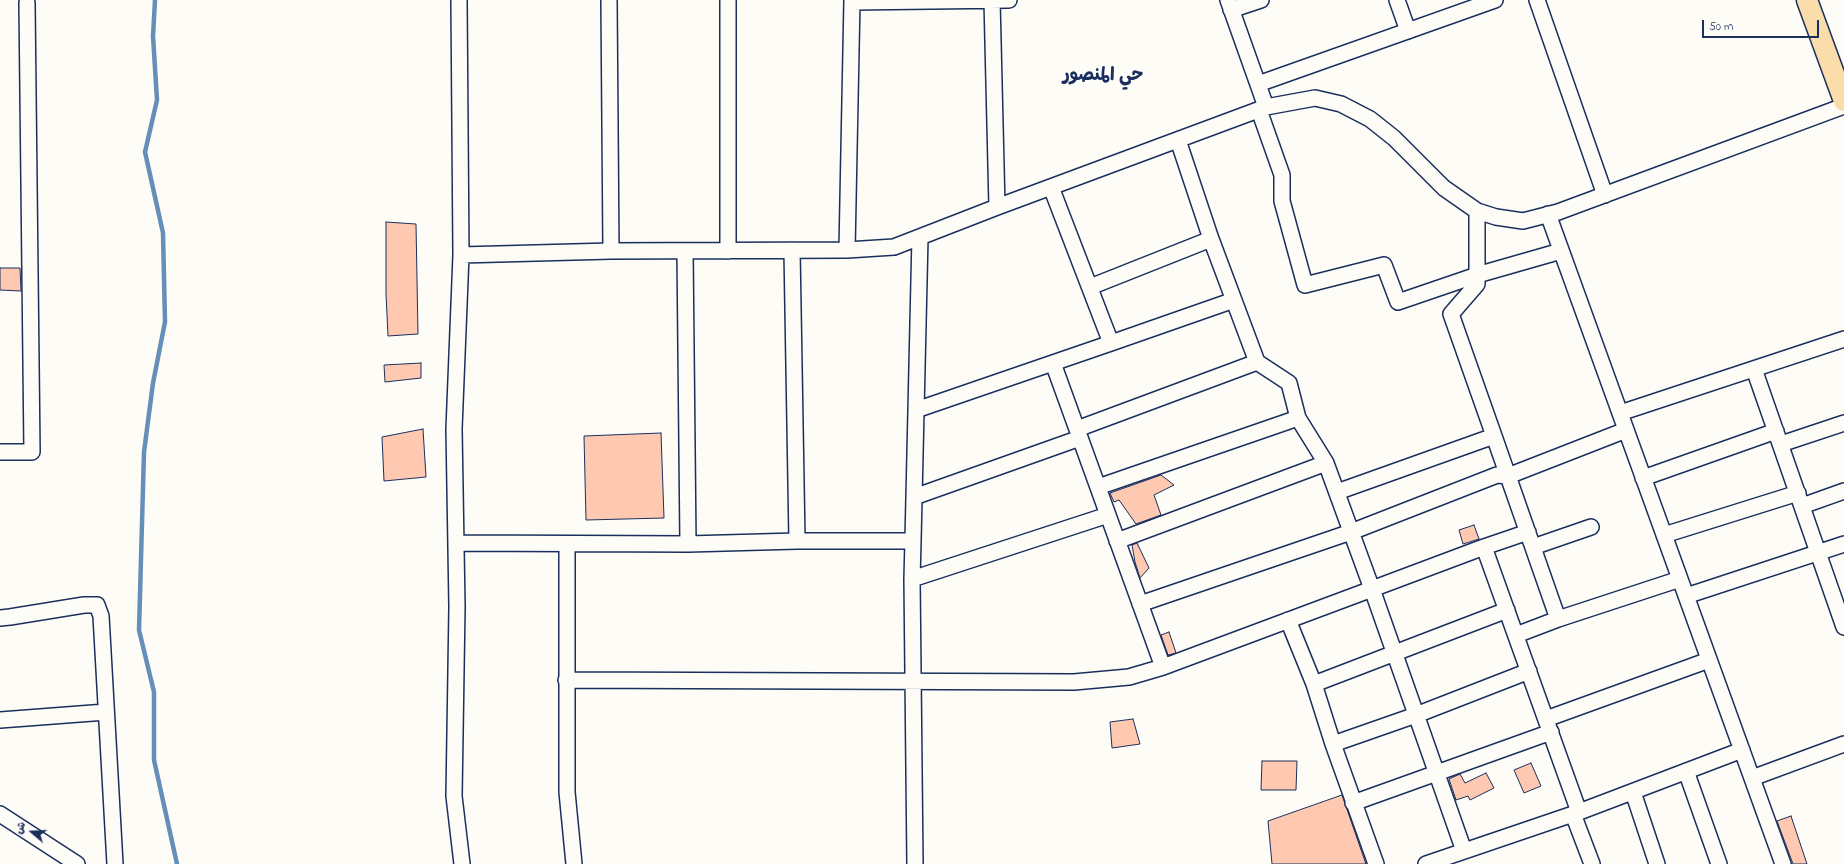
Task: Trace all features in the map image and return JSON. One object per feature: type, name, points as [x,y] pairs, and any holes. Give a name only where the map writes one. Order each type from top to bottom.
[{"type":"main road","points":[[1808,0],[1844,101]]},
{"type":"street","points":[[459,0],[461,255],[454,429],[457,607],[454,796],[462,864]]},
{"type":"street","points":[[609,0],[611,251]]},
{"type":"street","points":[[728,0],[728,251]]},
{"type":"street","points":[[992,0],[997,207]]},
{"type":"street","points":[[847,250],[852,1],[1009,0]]},
{"type":"street","points":[[1261,0],[1229,5],[1258,84],[1262,108],[1282,175],[1282,202],[1305,285],[1384,265],[1398,302],[1477,275],[1561,251]]},
{"type":"street","points":[[1397,0],[1408,31]]},
{"type":"street","points":[[1258,84],[1495,0]]},
{"type":"street","points":[[1537,0],[1605,195]]},
{"type":"street","points":[[0,452],[32,452],[27,3]]},
{"type":"street","points":[[461,255],[611,251],[847,250],[894,247],[1262,108],[1315,98],[1341,104],[1370,118],[1394,138],[1444,188],[1477,211],[1496,217],[1523,221],[1605,195],[1844,106]]},
{"type":"street","points":[[1178,140],[1211,238],[1257,362],[1289,383],[1298,418],[1326,463],[1464,851]]},
{"type":"street","points":[[1051,187],[1112,343]]},
{"type":"street","points":[[1477,211],[1477,284],[1451,314],[1558,619]]},
{"type":"street","points":[[1548,214],[1783,864]]},
{"type":"street","points":[[915,864],[912,579],[920,237]]},
{"type":"street","points":[[1090,287],[1211,238]]},
{"type":"street","points":[[792,250],[797,541]]},
{"type":"street","points":[[685,251],[688,544]]},
{"type":"street","points":[[916,410],[1053,364],[1234,300]]},
{"type":"street","points":[[1620,413],[1844,339]]},
{"type":"street","points":[[914,497],[1079,434],[1257,362]]},
{"type":"street","points":[[1053,364],[1163,668]]},
{"type":"street","points":[[1754,369],[1818,553],[1839,599],[1844,627]]},
{"type":"street","points":[[1098,487],[1298,418]]},
{"type":"street","points":[[1643,478],[1778,437],[1844,423]]},
{"type":"street","points":[[1140,604],[1351,532],[1497,475],[1508,476],[1626,430]]},
{"type":"street","points":[[1337,492],[1494,436]]},
{"type":"street","points":[[1117,541],[1326,463]]},
{"type":"street","points":[[1664,535],[1800,500],[1844,491]]},
{"type":"street","points":[[912,579],[1108,515]]},
{"type":"street","points":[[1533,547],[1591,527]]},
{"type":"street","points":[[566,680],[1074,682],[1129,677],[1163,668],[1288,620],[1528,532]]},
{"type":"street","points":[[456,543],[688,544],[797,541],[913,541]]},
{"type":"street","points":[[567,544],[566,792],[574,864]]},
{"type":"street","points":[[1686,596],[1844,544]]},
{"type":"street","points":[[1484,547],[1548,725],[1592,864]]},
{"type":"street","points":[[1516,635],[1558,619],[1680,579]]},
{"type":"street","points":[[0,618],[84,605],[97,605],[101,616],[115,864]]},
{"type":"street","points":[[1314,684],[1394,652],[1507,610]]},
{"type":"street","points":[[1288,620],[1314,684],[1353,803],[1376,864]]},
{"type":"street","points":[[1353,803],[1437,772],[1709,660]]},
{"type":"street","points":[[1333,744],[1416,715],[1529,672]]},
{"type":"street","points":[[0,720],[106,712]]},
{"type":"street","points":[[1752,778],[1844,744]]},
{"type":"street","points":[[1426,864],[1576,813],[1742,750]]},
{"type":"street","points":[[1686,771],[1719,864]]},
{"type":"street","points":[[1633,792],[1657,864]]},
{"type":"street","points":[[0,814],[77,864]]},
{"type":"building","points":[[386,222],[416,224],[418,334],[388,336],[386,294]]},
{"type":"building","points":[[0,268],[20,268],[21,291],[0,290]]},
{"type":"building","points":[[421,363],[421,378],[385,382],[384,365]]},
{"type":"building","points":[[423,429],[426,477],[384,481],[382,437]]},
{"type":"building","points":[[661,433],[664,518],[586,520],[584,436]]},
{"type":"building","points":[[1161,475],[1174,485],[1154,495],[1161,515],[1136,524],[1119,500],[1114,502],[1110,493]]},
{"type":"building","points":[[1474,525],[1479,539],[1463,544],[1459,530]]},
{"type":"building","points":[[1137,543],[1149,568],[1140,578],[1132,545]]},
{"type":"building","points":[[1169,632],[1176,653],[1168,655],[1161,635]]},
{"type":"building","points":[[1133,719],[1140,744],[1112,748],[1110,722]]},
{"type":"building","points":[[1262,761],[1297,761],[1296,790],[1261,790]]},
{"type":"building","points":[[1531,763],[1541,786],[1524,793],[1514,770]]},
{"type":"building","points":[[1486,773],[1494,788],[1470,800],[1468,796],[1456,800],[1449,779],[1460,774],[1465,783]]},
{"type":"building","points":[[1342,795],[1366,864],[1272,864],[1268,821]]},
{"type":"building","points":[[1791,816],[1807,864],[1793,864],[1777,821]]},
{"type":"waterway","points":[[155,0],[153,36],[157,100],[145,152],[163,233],[165,322],[153,383],[144,452],[139,630],[154,692],[154,760],[177,864]]},
{"type":"district","name":"حي المنصور","points":[[1103,77]]}]
